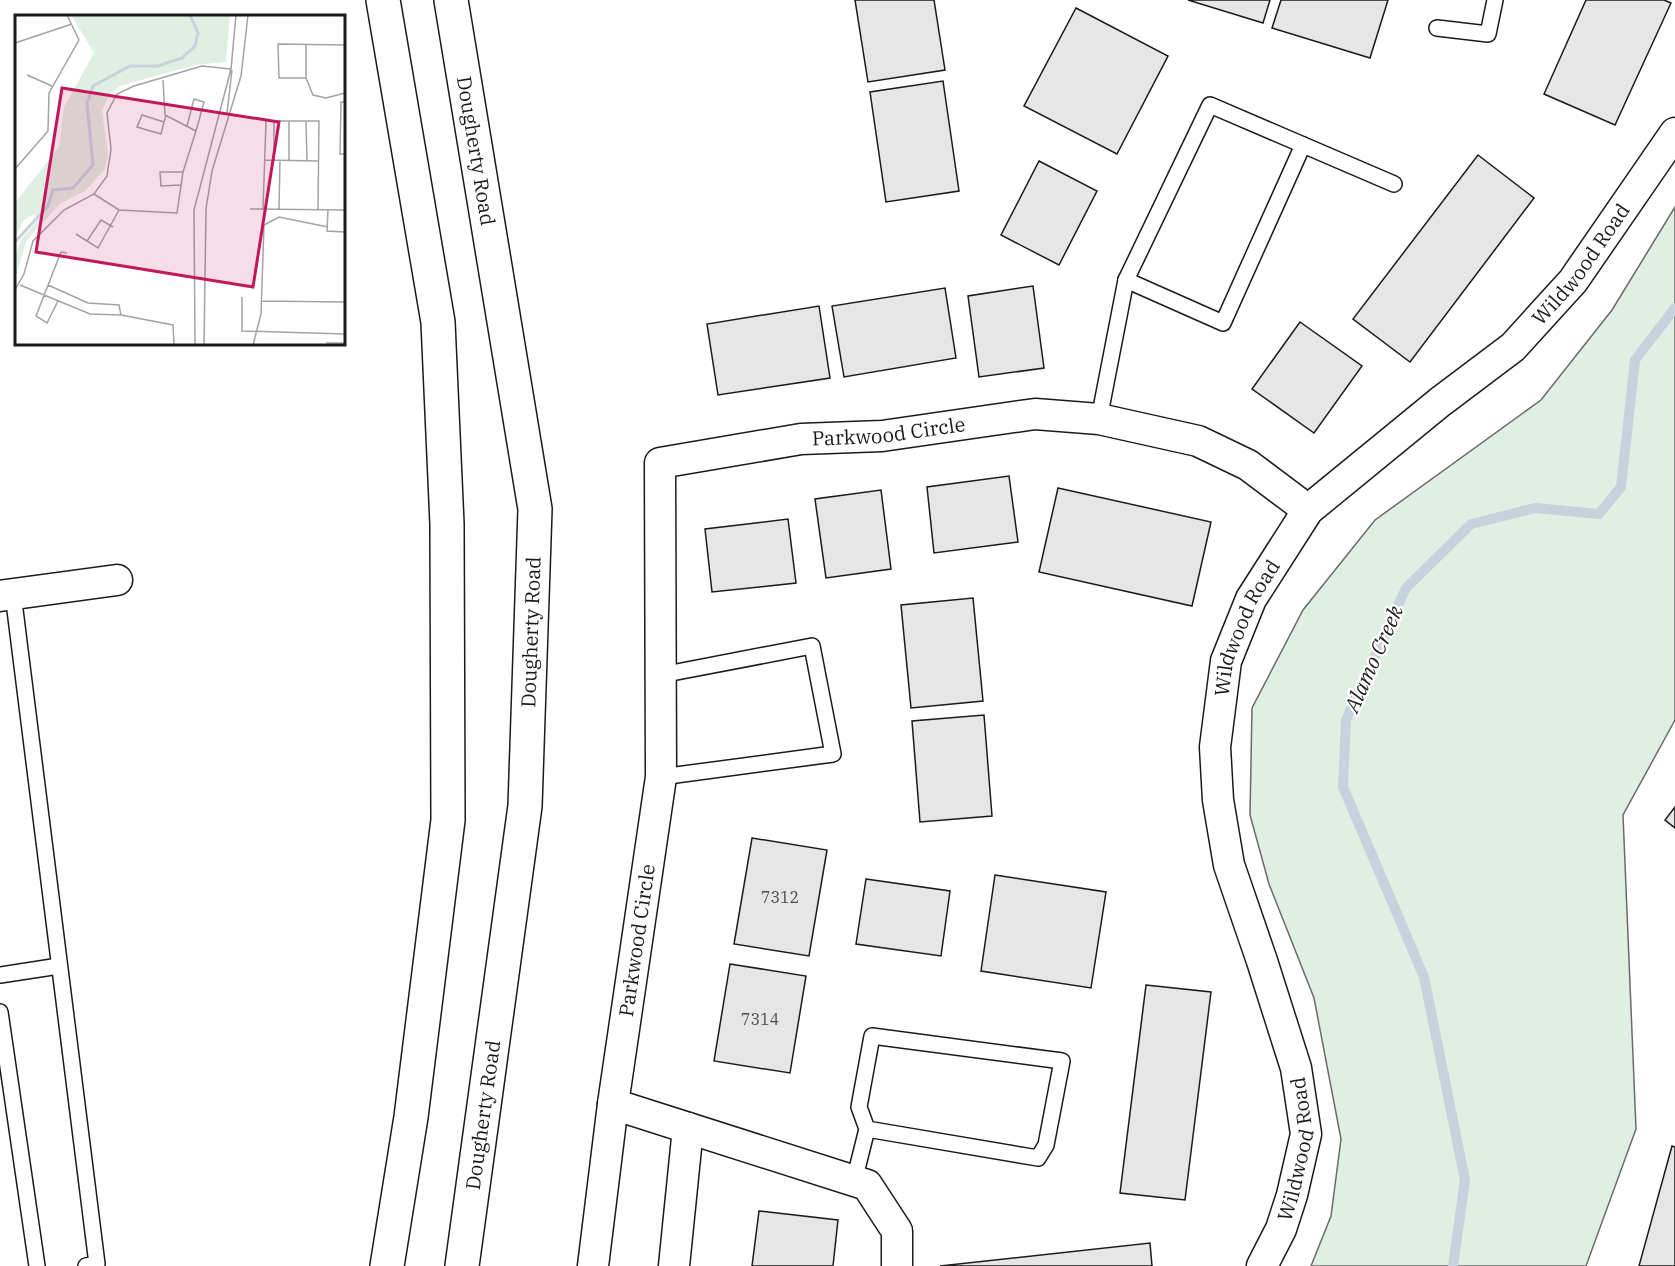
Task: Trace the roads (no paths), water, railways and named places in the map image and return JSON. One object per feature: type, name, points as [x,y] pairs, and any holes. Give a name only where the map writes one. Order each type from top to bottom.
[{"type":"main road","points":[[383,0],[438,322],[447,524],[448,820],[411,1117],[387,1266]]},
{"type":"main road","name":"Dougherty Road","points":[[451,0],[536,509],[525,806],[462,1266]]},
{"type":"main road","points":[[393,1227],[401,1266]]},
{"type":"street","name":"Wildwood Road","points":[[1262,1266],[1281,1229],[1292,1195],[1306,1134],[1296,1068],[1229,865],[1218,800],[1215,747],[1226,661],[1251,599],[1308,510],[1440,402],[1513,347],[1573,281],[1675,133]]},
{"type":"street","name":"Parkwood Circle","points":[[593,1266],[613,1104],[661,777],[660,463],[801,439],[882,436],[1035,414],[1099,419],[1198,441],[1248,465],[1308,510]]},
{"type":"street","points":[[7,595],[117,580]]},
{"type":"street","points":[[613,1104],[867,1185],[897,1231],[897,1266]]},
{"type":"street","points":[[674,1266],[688,1128]]},
{"type":"lane","points":[[1437,27],[1488,34],[1495,0]]},
{"type":"lane","points":[[1099,419],[1125,280],[1210,105],[1394,184]]},
{"type":"lane","points":[[1125,280],[1223,323],[1303,145]]},
{"type":"lane","points":[[7,595],[59,966],[97,1264],[86,1266]]},
{"type":"lane","points":[[661,675],[812,646],[833,754],[661,777]]},
{"type":"lane","points":[[0,975],[59,966]]},
{"type":"lane","points":[[0,1012],[37,1266]]},
{"type":"lane","points":[[854,1181],[867,1129],[860,1107],[872,1036],[1062,1060],[1046,1145],[1038,1158],[867,1129]]},
{"type":"waterway","name":"Alamo Creek","points":[[1453,1266],[1465,1180],[1424,977],[1343,787],[1346,720],[1406,588],[1471,524],[1535,508],[1599,514],[1621,487],[1635,360],[1675,308]]}]
